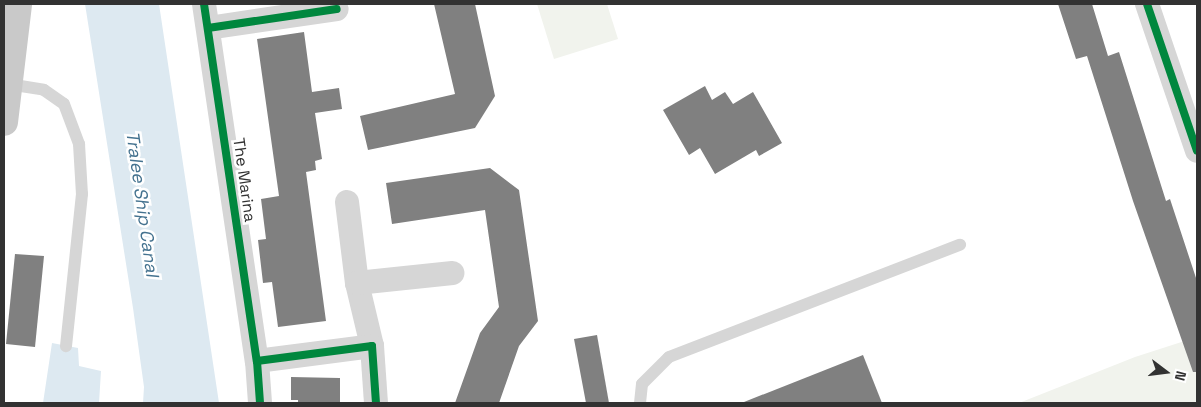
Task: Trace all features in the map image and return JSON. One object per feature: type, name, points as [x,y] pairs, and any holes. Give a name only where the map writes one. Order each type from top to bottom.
[{"type":"main road","points":[[4,122],[18,4]]},
{"type":"street","name":"The Marina","points":[[204,4],[257,361],[260,403]]},
{"type":"street","points":[[1147,4],[1197,151]]},
{"type":"street","points":[[208,28],[337,9]]},
{"type":"street","points":[[347,202],[357,283],[372,346],[376,403]]},
{"type":"street","points":[[357,283],[452,273]]},
{"type":"street","points":[[257,361],[372,346]]},
{"type":"lane","points":[[8,84],[44,90],[64,104],[79,144],[82,194],[66,346]]},
{"type":"lane","points":[[640,403],[642,384],[669,357],[960,245]]},
{"type":"shaded area","points":[[537,4],[607,4],[618,39],[554,59]]},
{"type":"shaded area","points":[[1197,337],[1197,403],[1019,403],[1135,357]]},
{"type":"water","name":"Tralee Ship Canal","points":[[85,4],[159,4],[219,403],[143,403],[144,387],[133,308]]},
{"type":"water","points":[[52,343],[78,348],[79,366],[101,371],[99,403],[43,403]]},
{"type":"building","points":[[434,4],[475,4],[495,96],[475,128],[368,150],[360,116],[455,94]]},
{"type":"building","points":[[1058,4],[1092,4],[1108,56],[1119,52],[1166,201],[1170,199],[1197,281],[1197,372],[1193,372],[1133,201],[1087,56],[1076,59]]},
{"type":"building","points":[[304,32],[312,92],[339,88],[342,109],[315,113],[322,159],[315,161],[316,170],[306,172],[326,321],[278,327],[272,282],[263,283],[258,240],[266,239],[261,199],[279,196],[257,39]]},
{"type":"building","points":[[705,86],[712,100],[725,92],[733,104],[753,92],[782,143],[759,156],[756,150],[715,174],[700,148],[689,155],[663,110]]},
{"type":"building","points":[[490,168],[519,190],[538,321],[519,346],[499,403],[455,403],[480,333],[499,307],[485,210],[392,224],[386,183]]},
{"type":"building","points":[[15,254],[44,256],[35,347],[6,344]]},
{"type":"building","points":[[597,335],[609,403],[586,403],[574,339]]},
{"type":"building","points":[[863,355],[882,403],[744,403],[744,402]]},
{"type":"building","points":[[291,377],[340,378],[340,403],[298,403],[298,400],[291,400]]},
{"type":"cycle path","points":[[204,4],[257,361],[260,403]]},
{"type":"cycle path","points":[[1147,4],[1197,151]]},
{"type":"cycle path","points":[[208,28],[337,9]]},
{"type":"cycle path","points":[[257,361],[372,346],[376,403]]}]
